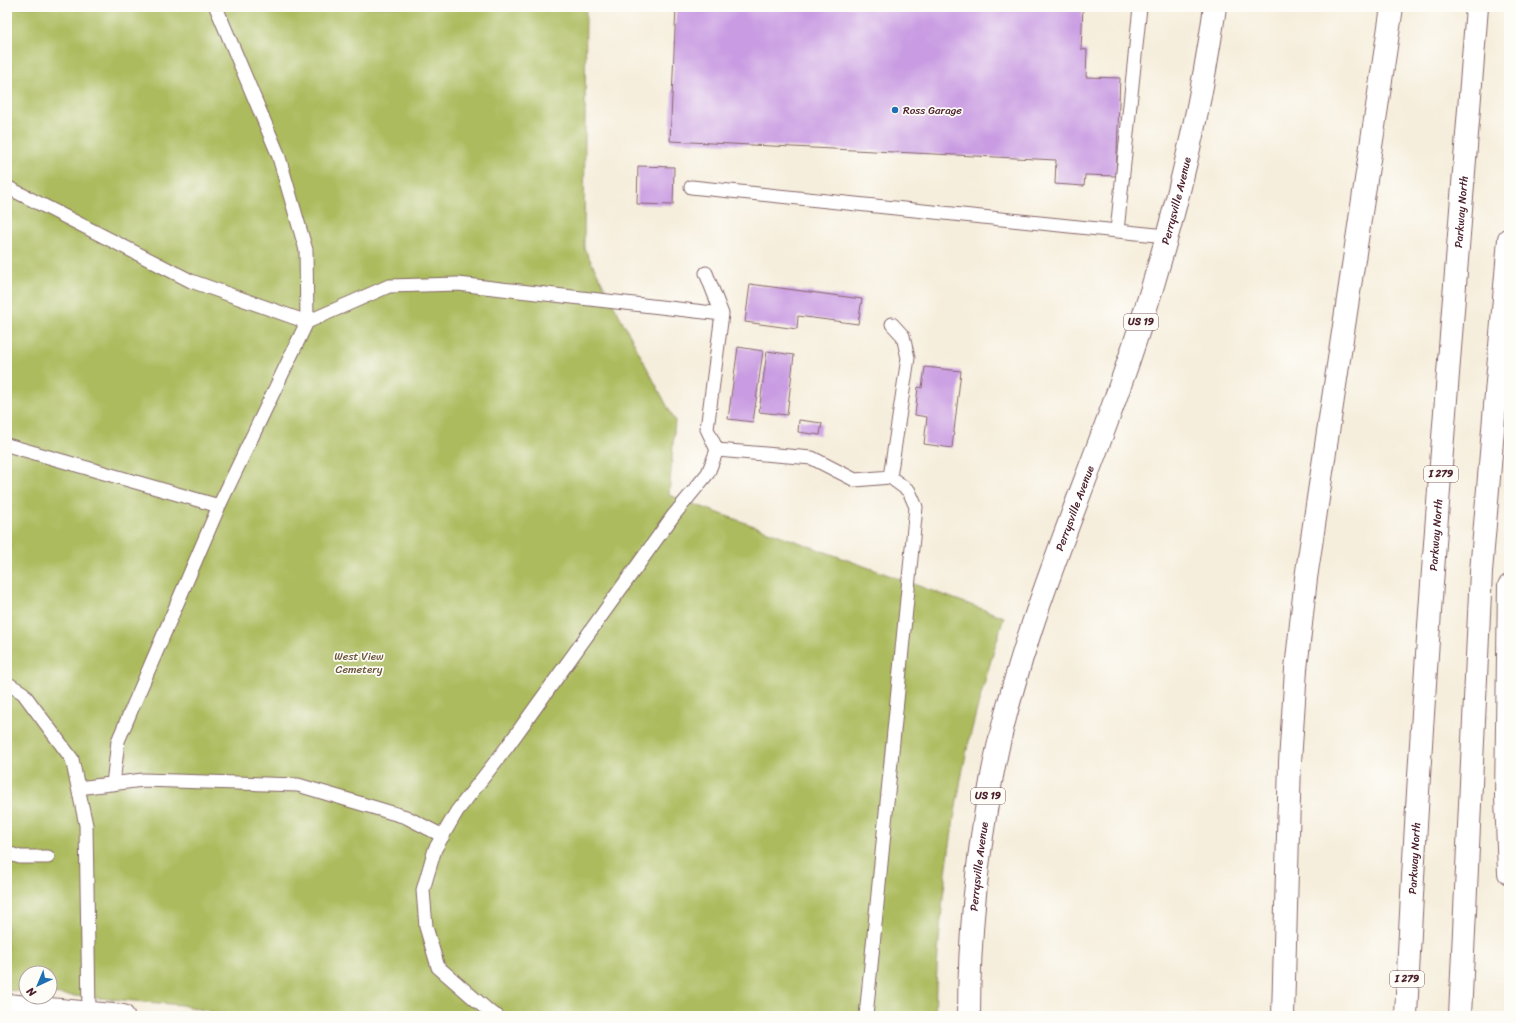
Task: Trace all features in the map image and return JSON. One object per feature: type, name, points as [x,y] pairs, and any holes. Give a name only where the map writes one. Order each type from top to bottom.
[{"type":"main road","name":"Perrysville Avenue","points":[[968,1016],[970,954],[982,837],[992,774],[1010,702],[1032,628],[1056,557],[1116,398],[1142,320],[1166,236],[1197,110],[1215,7]]},
{"type":"main road","points":[[1284,1016],[1290,762],[1296,669],[1319,480],[1392,7]]},
{"type":"main road","name":"Parkway North","points":[[1406,1016],[1411,890],[1426,671],[1477,7]]},
{"type":"main road","points":[[1460,1016],[1470,842],[1482,572],[1509,239]]},
{"type":"main road","points":[[1509,586],[1506,797],[1509,872]]},
{"type":"main road","points":[[1470,842],[1473,1016]]},
{"type":"main road","points":[[7,1005],[89,1011],[123,1016]]},
{"type":"lane","points":[[113,784],[118,741],[219,506],[307,322],[306,250],[278,154],[216,7]]},
{"type":"lane","points":[[1116,231],[1140,7]]},
{"type":"lane","points":[[7,187],[191,281],[307,322],[389,286],[458,284],[722,314]]},
{"type":"lane","points":[[691,187],[1166,236]]},
{"type":"lane","points":[[497,1016],[491,1013],[438,967],[426,928],[424,890],[434,849],[458,811],[507,747],[673,516],[708,473],[717,450],[707,429],[722,314],[706,273]]},
{"type":"lane","points":[[890,478],[908,358],[903,336],[892,324]]},
{"type":"lane","points":[[7,445],[219,506]]},
{"type":"lane","points":[[717,450],[812,458],[855,480],[890,478],[909,491],[916,507],[866,1016]]},
{"type":"lane","points":[[7,683],[23,693],[72,758],[86,825],[89,1011]]},
{"type":"lane","points":[[78,788],[143,780],[298,785],[406,817],[443,836]]},
{"type":"lane","points":[[7,853],[20,857],[48,857]]},
{"type":"green space","name":"West View Cemetery","points":[[7,7],[586,7],[584,248],[675,421],[669,495],[1004,617],[972,731],[957,799],[944,892],[938,954],[935,1016],[230,1016],[181,1005],[58,995],[58,965],[18,965],[18,991],[7,990]]},
{"type":"building","name":"Ross Garage","points":[[676,7],[1083,7],[1081,49],[1087,50],[1086,77],[1120,78],[1116,176],[1085,175],[1084,186],[1055,184],[1056,160],[670,141]]},
{"type":"building","points":[[638,166],[674,167],[673,205],[637,204]]},
{"type":"building","points":[[750,284],[862,299],[858,324],[798,316],[797,329],[745,322]]},
{"type":"building","points":[[738,347],[763,351],[753,422],[728,419]]},
{"type":"building","points":[[767,351],[794,355],[787,415],[759,412]]},
{"type":"building","points":[[925,367],[961,371],[952,448],[924,444],[927,417],[915,415],[918,387],[922,388]]},
{"type":"building","points":[[799,420],[822,423],[820,435],[798,432]]},
{"type":"place","name":"Ross Garage","points":[[895,110]]}]
